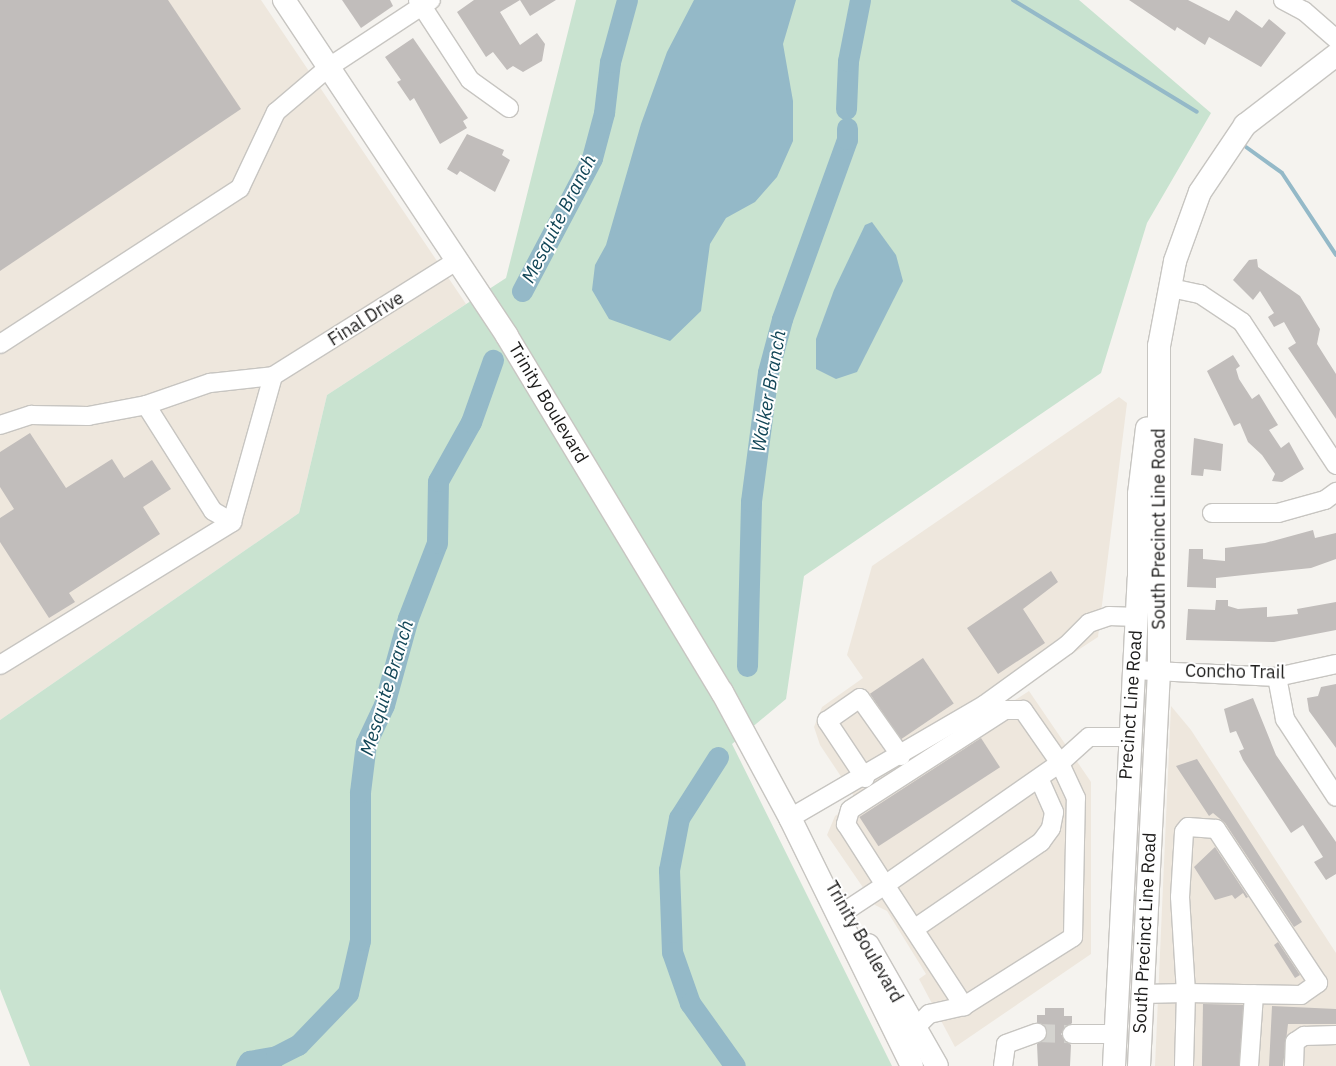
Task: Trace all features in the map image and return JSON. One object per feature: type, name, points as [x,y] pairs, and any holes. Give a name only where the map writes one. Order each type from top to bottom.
[{"type":"main road","name":"Trinity Boulevard","points":[[284,0],[458,260],[691,640],[790,818],[847,910],[936,1066]]},
{"type":"main road","name":"South Precinct Line Road","points":[[1139,1066],[1159,671],[1159,346],[1171,288],[1194,207],[1245,125],[1336,55]]},
{"type":"main road","name":"Precinct Line Road","points":[[1114,1066],[1128,737],[1137,617],[1139,494],[1159,346]]},
{"type":"main road","points":[[1125,815],[1133,836],[1128,985],[1135,994],[1142,994]]},
{"type":"main road","name":"Trinity Boulevard","points":[[790,818],[912,1066]]},
{"type":"main road","points":[[1114,1034],[1140,1039]]},
{"type":"street","points":[[1283,0],[1304,10],[1336,39]]},
{"type":"street","points":[[0,344],[240,188],[276,112],[329,67],[424,2],[470,80],[509,108]]},
{"type":"street","name":"Final Drive","points":[[273,376],[458,260]]},
{"type":"street","points":[[1171,288],[1200,294],[1242,322],[1336,465]]},
{"type":"street","points":[[0,426],[31,415],[88,416],[146,405],[210,383],[273,376],[232,522],[0,665]]},
{"type":"street","points":[[146,405],[213,511],[232,522]]},
{"type":"street","points":[[1212,513],[1278,513],[1326,500],[1336,492]]},
{"type":"street","points":[[790,818],[865,778],[984,705],[1067,645],[1089,623],[1109,616],[1137,617]]},
{"type":"street","name":"Concho Trail","points":[[1134,670],[1277,677],[1336,664]]},
{"type":"street","points":[[1277,677],[1285,719],[1336,798]]},
{"type":"street","points":[[865,778],[828,721],[860,698],[901,756]]},
{"type":"street","points":[[915,1028],[929,1014],[964,1006],[1073,937],[1076,798],[1060,763],[1023,710],[1005,710],[850,810],[846,824],[964,1006]]},
{"type":"street","points":[[847,910],[1060,763],[1089,737],[1128,737]]},
{"type":"street","points":[[914,929],[1041,842],[1051,828],[1054,812],[1039,778]]},
{"type":"street","points":[[1142,994],[1186,993],[1301,995],[1318,983],[1216,829],[1188,827],[1180,897],[1186,993],[1184,1066]]},
{"type":"street","points":[[1249,1066],[1254,994]]},
{"type":"street","points":[[1003,1066],[1006,1044],[1037,1033]]},
{"type":"street","points":[[1072,1034],[1114,1034]]},
{"type":"street","points":[[1294,1066],[1295,1042],[1304,1036],[1336,1035]]},
{"type":"shaded area","points":[[0,0],[261,0],[466,304],[327,395],[299,513],[0,720]]},
{"type":"shaded area","points":[[1119,397],[1127,403],[1098,637],[854,796],[820,745],[814,727],[822,707],[863,678],[847,655],[872,566]]},
{"type":"shaded area","points":[[1029,691],[1091,782],[1091,954],[955,1047],[919,979],[926,974],[887,911],[875,905],[827,835],[835,816]]},
{"type":"shaded area","points":[[1171,706],[1191,730],[1336,953],[1336,1066],[1155,1066]]},
{"type":"green space","points":[[576,0],[1079,0],[1211,113],[1147,223],[1101,373],[804,576],[786,699],[732,744],[892,1066],[30,1066],[0,989],[0,720],[299,513],[327,395],[506,278]]},
{"type":"water","points":[[694,0],[796,0],[783,44],[793,101],[793,141],[777,177],[755,202],[726,218],[710,244],[701,311],[670,341],[609,319],[592,290],[595,265],[606,245],[641,124],[667,52]]},
{"type":"water","points":[[872,222],[896,255],[903,281],[857,372],[836,379],[816,369],[816,339],[834,290],[865,225]]},
{"type":"building","points":[[0,0],[168,0],[241,109],[0,271]]},
{"type":"building","points":[[342,0],[390,0],[393,6],[361,28]]},
{"type":"building","points":[[474,0],[520,0],[500,12],[520,45],[537,33],[545,44],[542,61],[523,72],[513,66],[507,70],[493,52],[486,57],[457,12]]},
{"type":"building","points":[[520,0],[556,0],[530,16]]},
{"type":"building","points":[[1129,0],[1188,0],[1229,21],[1236,10],[1262,28],[1269,19],[1286,33],[1261,67],[1209,37],[1205,45],[1177,27],[1175,31]]},
{"type":"building","points":[[413,38],[468,118],[463,121],[467,128],[440,144],[414,98],[410,101],[397,82],[401,80],[385,57]]},
{"type":"building","points":[[467,134],[504,150],[502,155],[510,160],[495,192],[460,171],[457,175],[447,169]]},
{"type":"building","points":[[1257,259],[1258,267],[1300,296],[1320,329],[1317,344],[1336,374],[1336,419],[1288,348],[1296,343],[1284,322],[1274,327],[1268,317],[1274,313],[1260,291],[1253,300],[1233,280],[1249,260]]},
{"type":"building","points":[[1233,355],[1240,366],[1236,369],[1239,379],[1252,399],[1259,394],[1278,425],[1269,430],[1281,448],[1289,442],[1304,469],[1282,482],[1272,481],[1275,474],[1262,455],[1248,442],[1240,423],[1234,426],[1207,371]]},
{"type":"building","points":[[30,433],[66,488],[112,459],[124,478],[152,460],[171,489],[143,507],[160,534],[69,593],[75,602],[49,618],[0,542],[0,518],[14,509],[0,487],[0,452]]},
{"type":"building","points":[[1194,438],[1223,444],[1221,471],[1204,469],[1203,476],[1191,475]]},
{"type":"building","points":[[1313,530],[1315,538],[1336,533],[1336,559],[1311,568],[1216,578],[1216,588],[1187,587],[1189,549],[1203,549],[1203,559],[1225,561],[1225,548],[1265,543]]},
{"type":"building","points":[[1051,571],[1058,582],[1023,609],[1045,643],[998,674],[967,628]]},
{"type":"building","points":[[1216,600],[1228,600],[1228,606],[1238,609],[1267,607],[1267,617],[1298,614],[1297,609],[1336,602],[1336,630],[1274,642],[1186,640],[1188,609],[1215,610]]},
{"type":"building","points":[[923,658],[954,704],[901,739],[870,694]]},
{"type":"building","points":[[1336,684],[1336,748],[1309,711],[1307,698],[1318,696],[1321,687]]},
{"type":"building","points":[[1253,698],[1276,755],[1336,842],[1336,874],[1326,880],[1314,862],[1323,857],[1303,825],[1291,833],[1243,760],[1239,751],[1244,749],[1236,731],[1230,733],[1224,709]]},
{"type":"building","points":[[981,738],[1000,767],[878,846],[859,817]]},
{"type":"building","points":[[1197,759],[1302,922],[1294,927],[1225,823],[1213,813],[1209,816],[1176,766]]},
{"type":"building","points":[[1215,847],[1248,897],[1246,898],[1243,893],[1235,899],[1232,895],[1215,900],[1194,867]]},
{"type":"building","points":[[1278,942],[1300,975],[1295,978],[1274,945]]},
{"type":"building","points":[[1203,1004],[1243,1005],[1242,1066],[1202,1066]]},
{"type":"building","points":[[1272,1006],[1336,1009],[1336,1024],[1288,1024],[1283,1066],[1269,1066]]},
{"type":"building","points":[[1045,1008],[1064,1008],[1064,1016],[1072,1016],[1072,1023],[1061,1034],[1071,1045],[1070,1066],[1038,1066],[1037,1044],[1047,1034],[1044,1025],[1037,1023],[1037,1015],[1045,1015]]},
{"type":"waterway","name":"Mesquite Branch","points":[[522,291],[592,158],[604,113],[610,62],[627,0]]},
{"type":"waterway","name":"Walker Branch","points":[[846,109],[848,61],[860,0]]},
{"type":"waterway","points":[[1013,0],[1197,112]]},
{"type":"waterway","name":"Walker Branch","points":[[747,666],[751,501],[768,372],[782,319],[847,139],[847,128]]},
{"type":"waterway","points":[[1246,147],[1282,173],[1336,255]]},
{"type":"waterway","name":"Mesquite Branch","points":[[246,1066],[249,1061],[276,1056],[298,1045],[348,993],[360,940],[360,792],[366,743],[384,705],[408,618],[437,543],[438,481],[471,422],[493,360]]},
{"type":"waterway","name":"Walker Branch","points":[[718,757],[679,818],[669,870],[672,952],[690,1003],[735,1066]]},
{"type":"tunnel","points":[[1037,1033],[1072,1034]]}]
